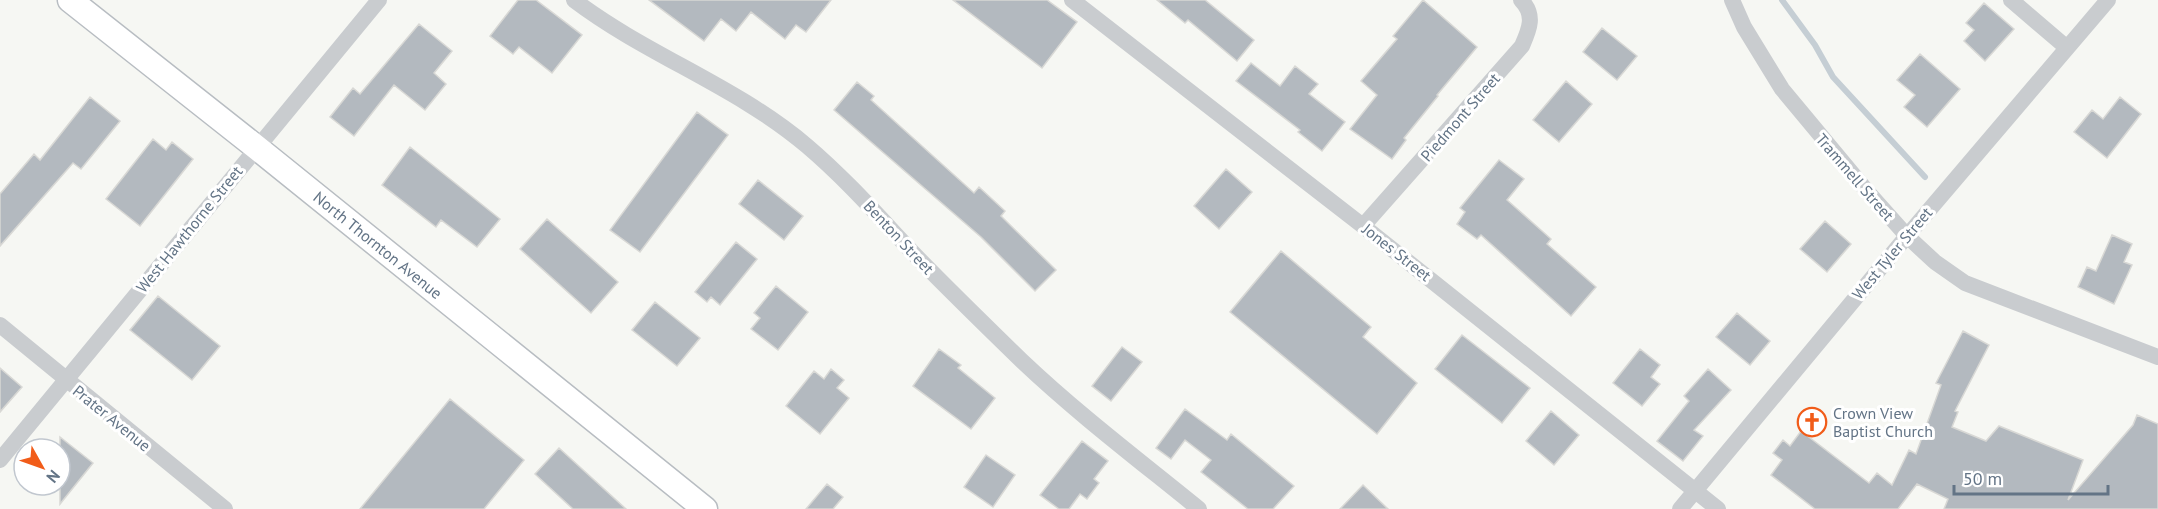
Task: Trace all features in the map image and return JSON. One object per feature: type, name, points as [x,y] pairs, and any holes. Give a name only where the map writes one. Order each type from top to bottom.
[{"type":"main road","name":"North Thornton Avenue","points":[[70,0],[705,509]]},
{"type":"street","name":"West Hawthorne Street","points":[[0,460],[379,0]]},
{"type":"street","name":"Benton Street","points":[[574,0],[617,31],[723,87],[768,115],[807,146],[854,189],[916,256],[1039,376],[1199,509]]},
{"type":"street","name":"Jones Street","points":[[1072,0],[1363,225],[1718,509]]},
{"type":"street","name":"Piedmont Street","points":[[1363,225],[1522,46],[1532,24],[1527,6],[1521,0]]},
{"type":"street","name":"Trammell Street","points":[[1732,0],[1744,27],[1782,89],[1907,236],[1935,261],[1965,283],[2158,357]]},
{"type":"street","points":[[2011,0],[2066,47]]},
{"type":"street","name":"West Tyler Street","points":[[1680,509],[1907,236],[2108,0]]},
{"type":"street","name":"Prater Avenue","points":[[0,325],[65,381],[225,509]]},
{"type":"building","points":[[518,0],[536,0],[582,35],[552,73],[519,47],[513,54],[490,36]]},
{"type":"building","points":[[649,0],[831,0],[806,32],[796,25],[785,39],[751,12],[736,31],[721,19],[704,41]]},
{"type":"building","points":[[953,0],[1047,0],[1077,22],[1042,68]]},
{"type":"building","points":[[1157,0],[1205,0],[1254,40],[1237,61],[1188,20],[1185,23]]},
{"type":"building","points":[[1423,0],[1477,47],[1404,138],[1406,140],[1392,159],[1350,129],[1377,95],[1361,81],[1397,39],[1393,36]]},
{"type":"building","points":[[1984,3],[2014,29],[1985,61],[1964,41],[1974,30],[1966,23]]},
{"type":"building","points":[[419,24],[452,51],[434,73],[446,84],[425,110],[394,85],[354,136],[330,117],[353,88],[360,94]]},
{"type":"building","points":[[1602,28],[1637,56],[1617,80],[1583,52]]},
{"type":"building","points":[[1920,54],[1960,89],[1927,127],[1904,107],[1915,95],[1897,80]]},
{"type":"building","points":[[1251,63],[1280,86],[1295,66],[1318,84],[1309,94],[1345,122],[1322,151],[1298,132],[1300,130],[1236,81]]},
{"type":"building","points":[[1566,81],[1592,104],[1559,142],[1533,120]]},
{"type":"building","points":[[857,82],[874,96],[871,100],[974,193],[979,187],[1005,211],[1001,216],[1056,270],[1035,291],[981,237],[834,110]]},
{"type":"building","points":[[90,97],[120,121],[81,169],[73,163],[0,246],[0,194],[34,154],[40,160]]},
{"type":"building","points":[[2120,97],[2141,114],[2107,158],[2074,132],[2092,110],[2103,119]]},
{"type":"building","points":[[697,112],[728,135],[640,252],[610,230]]},
{"type":"building","points":[[153,139],[166,150],[172,142],[193,159],[140,226],[106,199]]},
{"type":"building","points":[[410,147],[500,219],[477,247],[441,220],[436,227],[382,185]]},
{"type":"building","points":[[1499,160],[1524,179],[1507,200],[1551,239],[1547,244],[1596,287],[1571,316],[1481,235],[1477,239],[1457,224],[1465,212],[1460,208]]},
{"type":"building","points":[[1226,169],[1252,192],[1219,229],[1194,206]]},
{"type":"building","points":[[758,180],[803,216],[784,240],[739,204]]},
{"type":"building","points":[[547,219],[618,282],[591,313],[520,249]]},
{"type":"building","points":[[1825,221],[1851,244],[1827,272],[1800,249]]},
{"type":"building","points":[[2112,235],[2132,244],[2124,262],[2132,265],[2114,304],[2078,287],[2087,267],[2096,271]]},
{"type":"building","points":[[736,242],[757,259],[720,305],[711,297],[707,302],[695,292]]},
{"type":"building","points":[[1281,251],[1371,327],[1363,337],[1417,383],[1377,434],[1230,312]]},
{"type":"building","points":[[776,286],[808,312],[778,350],[751,329],[760,318],[754,313]]},
{"type":"building","points":[[158,296],[220,346],[192,380],[130,330]]},
{"type":"building","points":[[655,302],[700,338],[677,366],[632,330]]},
{"type":"building","points":[[1737,313],[1770,341],[1750,365],[1716,337]]},
{"type":"building","points":[[1963,331],[1989,345],[1955,411],[1958,412],[1952,427],[1986,441],[1999,426],[2083,460],[2068,500],[2133,425],[2137,415],[2158,424],[2158,509],[1944,509],[1948,499],[1917,484],[1898,509],[1815,509],[1771,475],[1782,460],[1773,453],[1783,440],[1790,446],[1801,431],[1869,483],[1877,473],[1892,485],[1909,450],[1916,454],[1941,385],[1936,383]]},
{"type":"building","points":[[1462,335],[1530,388],[1502,423],[1435,369]]},
{"type":"building","points":[[1122,347],[1142,362],[1111,401],[1092,386]]},
{"type":"building","points":[[939,349],[961,365],[958,368],[995,398],[971,429],[913,386]]},
{"type":"building","points":[[1640,349],[1660,365],[1651,377],[1660,384],[1642,406],[1613,383]]},
{"type":"building","points":[[0,368],[22,387],[0,412]]},
{"type":"building","points":[[831,369],[844,380],[837,388],[849,398],[820,434],[786,406],[814,371],[824,379]]},
{"type":"building","points":[[1708,369],[1731,390],[1694,430],[1703,436],[1683,461],[1657,441],[1689,401],[1684,396]]},
{"type":"building","points":[[450,399],[524,460],[484,509],[360,509]]},
{"type":"building","points":[[1185,409],[1227,440],[1231,434],[1294,486],[1273,509],[1248,509],[1201,472],[1211,460],[1185,440],[1171,459],[1156,448]]},
{"type":"building","points":[[1551,411],[1579,435],[1554,465],[1526,441]]},
{"type":"building","points":[[1082,441],[1108,461],[1094,479],[1099,483],[1087,499],[1080,494],[1069,509],[1059,509],[1040,495]]},
{"type":"building","points":[[72,446],[93,463],[72,489]]},
{"type":"building","points":[[559,448],[626,509],[573,509],[535,474]]},
{"type":"building","points":[[986,455],[1015,475],[993,507],[964,487]]},
{"type":"building","points":[[827,484],[843,497],[833,509],[806,509]]},
{"type":"building","points":[[1363,485],[1388,509],[1340,509]]},
{"type":"waterway","points":[[1782,0],[1815,45],[1833,77],[1925,177]]},
{"type":"place","name":"Crown View Baptist Church","points":[[1812,422]]}]
